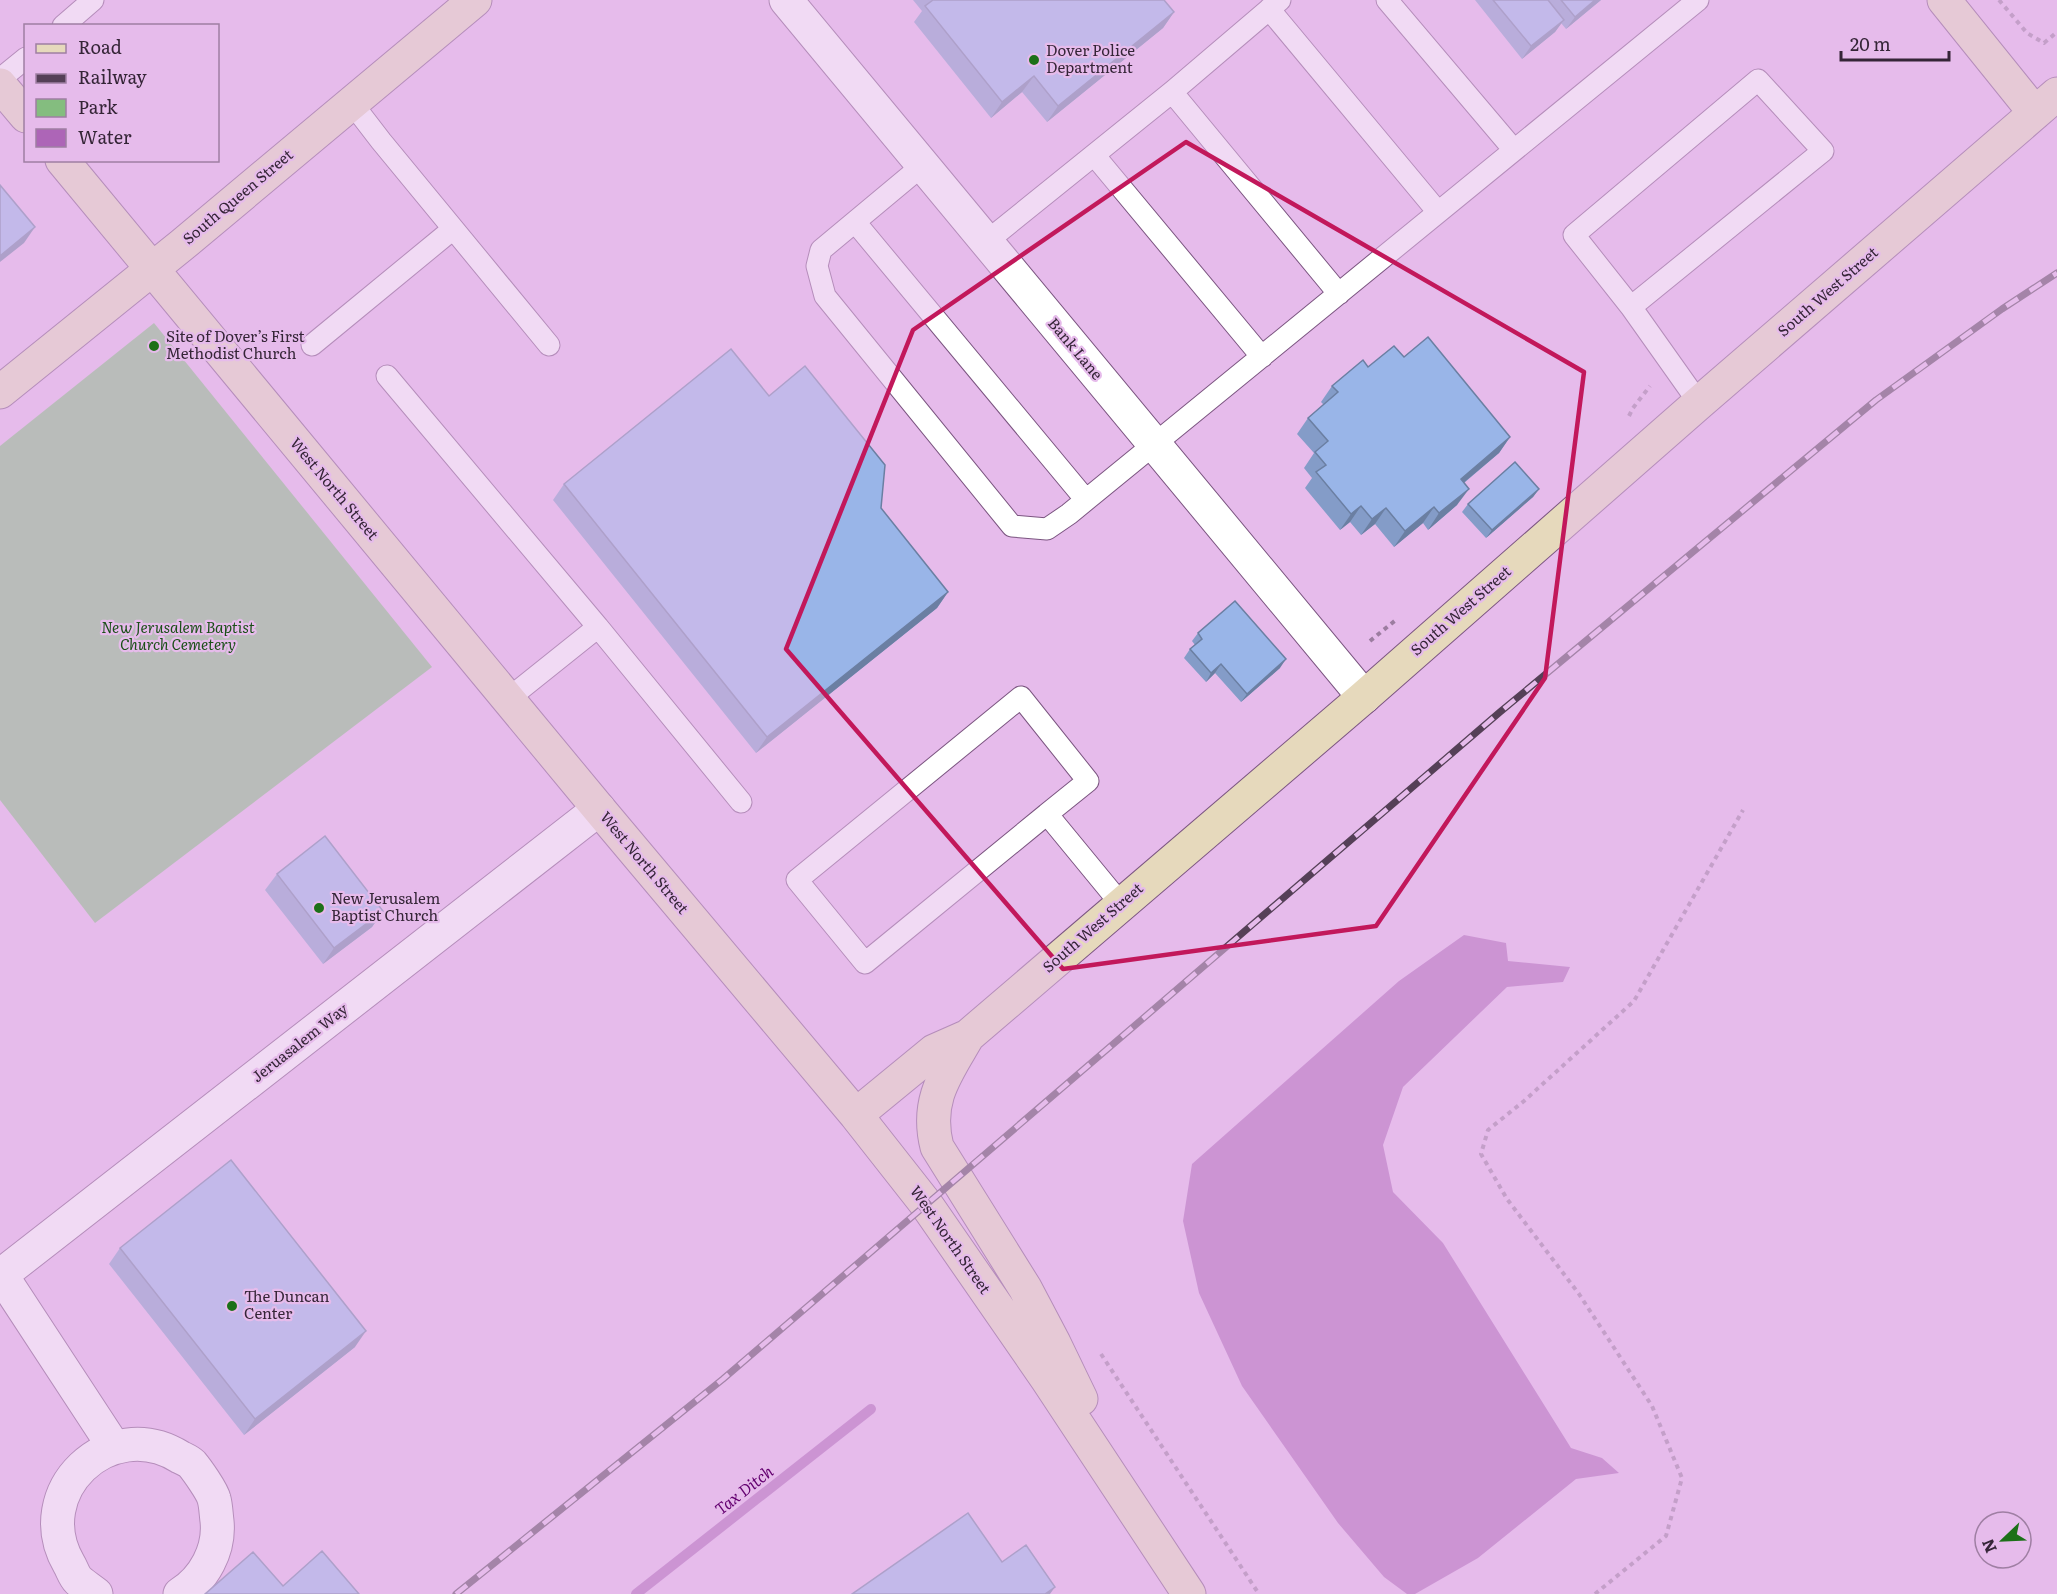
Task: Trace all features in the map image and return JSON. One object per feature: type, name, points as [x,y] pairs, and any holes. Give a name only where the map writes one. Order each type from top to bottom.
[{"type":"main road","name":"South Queen Street","points":[[0,392],[152,270],[475,0]]},
{"type":"main road","points":[[1944,0],[2046,104]]},
{"type":"main road","points":[[0,85],[24,114]]},
{"type":"main road","name":"South West Street","points":[[856,1115],[934,1051],[968,1036],[1364,697],[1699,403],[2046,104]]},
{"type":"main road","name":"West North Street","points":[[64,162],[599,809],[856,1115],[926,1204],[1047,1379],[1188,1594]]},
{"type":"main road","points":[[968,1036],[937,1091],[933,1114],[937,1147],[1025,1288],[1054,1343],[1131,1507]]},
{"type":"street","name":"Bank Lane","points":[[786,0],[1364,697]]},
{"type":"street","name":"Jeruasalem Way","points":[[0,1275],[599,809]]},
{"type":"street","points":[[0,1275],[114,1447]]},
{"type":"street","points":[[96,1594],[78,1579],[61,1550],[57,1520],[65,1488],[82,1465],[94,1456],[114,1447],[141,1443],[166,1449],[192,1464],[214,1497],[218,1534],[209,1564],[180,1594]]},
{"type":"lane","points":[[65,24],[93,0]]},
{"type":"lane","points":[[1387,0],[1514,150]]},
{"type":"lane","points":[[923,165],[820,250],[817,266],[825,296],[1012,526],[1047,529],[1262,357],[1698,0]]},
{"type":"lane","points":[[986,242],[1172,92],[1274,4],[1438,212]]},
{"type":"lane","points":[[0,80],[24,60]]},
{"type":"lane","points":[[1631,307],[1823,151],[1758,81],[1574,235],[1631,307],[1699,403]]},
{"type":"lane","points":[[1172,92],[1339,294]]},
{"type":"lane","points":[[351,102],[549,345]]},
{"type":"lane","points":[[1094,155],[1262,357]]},
{"type":"lane","points":[[855,222],[1086,500]]},
{"type":"lane","points":[[312,345],[453,229]]},
{"type":"lane","points":[[387,376],[598,627],[741,802]]},
{"type":"lane","points":[[508,699],[598,627]]},
{"type":"lane","points":[[1021,697],[1088,782],[1047,814],[865,963],[797,880],[1021,697]]},
{"type":"lane","points":[[1047,814],[1121,904]]},
{"type":"path","points":[[1999,0],[2027,33],[2044,43],[2057,32]]},
{"type":"path","points":[[1595,1594],[1666,1536],[1682,1478],[1652,1407],[1580,1294],[1507,1199],[1481,1154],[1488,1130],[1524,1101],[1634,1001],[1743,810]]},
{"type":"highlighted area","points":[[1186,142],[1584,372],[1545,678],[1376,926],[1063,969],[786,649],[913,330]]},
{"type":"green space","name":"New Jerusalem Baptist Church Cemetery","points":[[154,323],[432,667],[95,923],[0,800],[0,446]]},
{"type":"water","points":[[1464,935],[1506,943],[1508,961],[1570,967],[1563,982],[1507,987],[1403,1087],[1383,1145],[1393,1192],[1443,1243],[1571,1448],[1602,1458],[1619,1473],[1576,1479],[1478,1558],[1415,1594],[1407,1594],[1384,1577],[1338,1523],[1242,1386],[1199,1293],[1183,1221],[1192,1164],[1399,981]]},
{"type":"building","name":"Dover Police Department","points":[[933,0],[1164,0],[1174,12],[1058,106],[1034,76],[1002,102],[925,6]]},
{"type":"building","points":[[1493,0],[1548,0],[1564,20],[1531,46]]},
{"type":"building","points":[[1561,0],[1595,0],[1575,17]]},
{"type":"building","points":[[0,185],[35,227],[0,256]]},
{"type":"building","points":[[1428,337],[1510,437],[1461,479],[1469,489],[1439,513],[1434,507],[1405,531],[1386,508],[1372,519],[1361,506],[1351,514],[1316,472],[1326,465],[1315,452],[1328,441],[1308,418],[1338,392],[1332,386],[1363,360],[1368,367],[1394,346],[1404,357]]},
{"type":"building","points":[[731,349],[769,396],[805,366],[885,465],[881,508],[948,592],[767,737],[564,484]]},
{"type":"building","points":[[1515,462],[1539,489],[1492,530],[1468,504]]},
{"type":"building","points":[[1235,601],[1286,659],[1247,694],[1221,664],[1211,673],[1190,649],[1202,639],[1198,633]]},
{"type":"building","name":"New Jerusalem Baptist Church","points":[[325,836],[383,911],[334,948],[277,874]]},
{"type":"building","name":"The Duncan Center","points":[[231,1160],[366,1331],[255,1419],[120,1248]]},
{"type":"building","points":[[968,1513],[1002,1562],[1026,1545],[1055,1587],[1045,1594],[852,1594]]},
{"type":"building","points":[[322,1551],[359,1594],[205,1594],[253,1552],[283,1586]]},
{"type":"waterway","name":"Tax Ditch","points":[[636,1594],[871,1409]]},
{"type":"railway","points":[[456,1594],[723,1379],[1500,712],[1876,400],[2002,309],[2057,273]]},
{"type":"place","name":"Dover Police Department","points":[[1034,60]]},
{"type":"place","name":"Site of Dover’s First Methodist Church","points":[[154,346]]},
{"type":"place","name":"New Jerusalem Baptist Church","points":[[319,908]]},
{"type":"place","name":"The Duncan Center","points":[[232,1306]]}]
